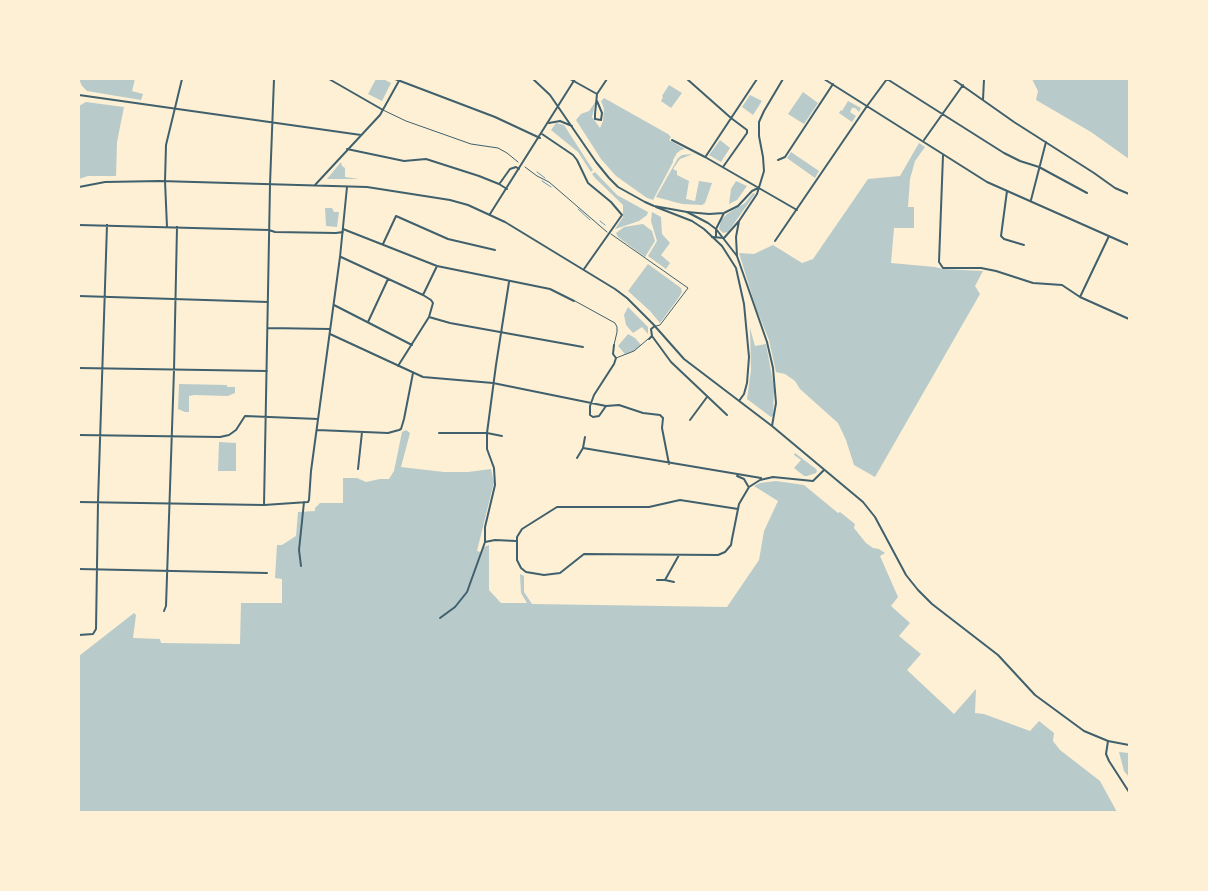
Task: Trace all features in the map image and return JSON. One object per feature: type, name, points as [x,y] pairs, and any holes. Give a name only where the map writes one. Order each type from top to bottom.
[{"type":"street","points":[[167,227],[166,145],[182,79]]},
{"type":"street","points":[[264,505],[270,184],[274,79]]},
{"type":"street","points":[[329,79],[406,121],[471,144],[498,148],[518,162]]},
{"type":"street","points":[[395,79],[495,117],[540,138]]},
{"type":"street","points":[[533,79],[550,95],[609,178],[636,198],[692,221],[716,240],[736,268],[740,279],[744,304],[749,357],[747,383],[744,394],[739,401]]},
{"type":"street","points":[[570,79],[597,94]]},
{"type":"street","points":[[597,101],[602,113],[601,120],[596,118],[595,114],[597,94],[607,79]]},
{"type":"street","points":[[687,79],[731,118],[745,127],[748,132],[723,167]]},
{"type":"street","points":[[705,157],[757,79]]},
{"type":"street","points":[[724,238],[739,221],[757,194],[764,172],[758,132],[761,115],[783,79]]},
{"type":"street","points":[[824,79],[987,182],[1129,245]]},
{"type":"street","points":[[775,241],[887,79],[1004,153],[1038,167],[1087,193]]},
{"type":"street","points":[[953,79],[1115,188],[1129,194]]},
{"type":"street","points":[[983,100],[984,79]]},
{"type":"street","points":[[315,185],[383,110],[399,80]]},
{"type":"street","points":[[490,214],[540,138],[574,80]]},
{"type":"street","points":[[778,160],[785,157],[833,84]]},
{"type":"street","points":[[924,141],[963,85]]},
{"type":"street","points":[[79,95],[361,135]]},
{"type":"street","points":[[548,123],[560,121],[573,127]]},
{"type":"street","points":[[542,134],[577,160],[588,183],[611,202],[622,215],[584,270]]},
{"type":"street","points":[[672,140],[797,210]]},
{"type":"street","points":[[1030,201],[1046,142]]},
{"type":"street","points":[[347,149],[404,160],[426,159],[499,184],[507,189]]},
{"type":"street","points":[[944,154],[939,262],[943,268],[982,268],[996,270],[1033,283],[1062,285],[1080,297],[1129,319]]},
{"type":"street","points":[[499,184],[510,168],[516,167],[519,169]]},
{"type":"street","points":[[525,167],[549,182],[607,232]]},
{"type":"street","points":[[79,187],[105,182],[165,181],[348,186],[438,197],[468,205],[490,214],[627,298],[684,359],[772,426],[863,502],[872,512],[906,574],[922,595],[998,655],[1035,695],[1078,727],[1108,742],[1129,745]]},
{"type":"street","points":[[79,502],[264,505],[308,502],[348,186]]},
{"type":"street","points":[[654,206],[687,212],[724,213],[738,206],[752,191],[758,188]]},
{"type":"street","points":[[1007,190],[1001,236],[1004,239],[1024,244]]},
{"type":"street","points":[[687,212],[716,229],[737,256]]},
{"type":"street","points":[[716,240],[716,229],[724,213]]},
{"type":"street","points":[[383,244],[396,216],[448,239],[495,250]]},
{"type":"street","points":[[739,221],[735,244],[737,256],[767,342],[773,368],[776,402],[772,426]]},
{"type":"street","points":[[79,225],[270,230],[275,232],[343,230],[436,266],[550,289],[574,300],[615,323],[617,332],[613,354],[616,358]]},
{"type":"street","points":[[79,635],[93,634],[96,628],[107,225]]},
{"type":"street","points":[[164,610],[166,606],[172,436],[177,227]]},
{"type":"street","points":[[611,234],[688,288],[660,325],[655,326],[651,330],[652,336],[671,362],[727,415]]},
{"type":"street","points":[[712,236],[724,238]]},
{"type":"street","points":[[1080,297],[1109,236]]},
{"type":"street","points":[[340,257],[422,295],[433,303],[429,317],[398,366]]},
{"type":"street","points":[[422,295],[436,266]]},
{"type":"street","points":[[368,322],[388,279]]},
{"type":"street","points":[[440,618],[468,592],[478,564],[481,548],[485,542],[486,526],[496,485],[494,468],[487,449],[487,433],[500,332],[509,282]]},
{"type":"street","points":[[79,296],[268,302]]},
{"type":"street","points":[[334,304],[412,345]]},
{"type":"street","points":[[429,317],[450,323],[583,347]]},
{"type":"street","points":[[268,328],[330,328]]},
{"type":"street","points":[[330,334],[423,377],[493,383],[606,406],[619,405],[643,413],[660,415],[663,418],[662,428],[670,464]]},
{"type":"street","points":[[606,406],[599,416],[593,417],[590,415],[590,406],[594,395],[613,366],[616,358],[634,351],[652,336]]},
{"type":"street","points":[[79,368],[267,371]]},
{"type":"street","points":[[317,430],[388,433],[401,429],[413,373]]},
{"type":"street","points":[[690,420],[707,397]]},
{"type":"street","points":[[79,435],[225,436],[236,430],[245,416],[318,419]]},
{"type":"street","points":[[358,469],[362,432]]},
{"type":"street","points":[[439,433],[487,433],[502,436]]},
{"type":"street","points":[[577,458],[583,448],[585,437]]},
{"type":"street","points":[[583,448],[763,479]]},
{"type":"street","points":[[738,509],[680,500],[649,507],[557,506],[522,529],[516,541],[517,560],[521,568],[526,572],[539,575],[560,573],[584,554],[714,556],[725,552],[731,545],[738,509],[743,495],[749,486],[763,479],[773,477],[806,481],[813,480],[824,470]]},
{"type":"street","points":[[735,475],[744,480],[749,486]]},
{"type":"street","points":[[301,566],[299,550],[304,502]]},
{"type":"street","points":[[485,542],[516,541]]},
{"type":"street","points":[[665,580],[679,555]]},
{"type":"street","points":[[79,569],[267,573]]},
{"type":"street","points":[[657,580],[674,582]]},
{"type":"street","points":[[1108,742],[1106,754],[1129,792]]},
{"type":"shaded area","points":[[79,79],[135,79],[132,91],[143,94],[141,100],[87,91]]},
{"type":"shaded area","points":[[376,79],[383,79],[391,83],[382,101],[368,94]]},
{"type":"shaded area","points":[[1032,79],[1129,79],[1129,159],[1091,132],[1036,100],[1038,91]]},
{"type":"shaded area","points":[[669,85],[682,93],[671,108],[661,101]]},
{"type":"shaded area","points":[[803,92],[818,103],[804,124],[788,114]]},
{"type":"shaded area","points":[[750,95],[762,101],[753,115],[742,107]]},
{"type":"shaded area","points":[[604,98],[668,134],[671,137],[669,140],[685,149],[677,153],[653,200],[647,198],[616,176],[601,159],[576,120],[581,114],[589,111],[596,101],[592,117],[600,128],[604,109],[601,101]]},
{"type":"shaded area","points":[[848,101],[861,108],[859,112],[852,108],[850,112],[856,116],[852,122],[839,113]]},
{"type":"shaded area","points":[[86,102],[124,107],[117,142],[116,176],[88,176],[79,179],[79,106]]},
{"type":"shaded area","points":[[556,123],[564,125],[593,170],[591,172],[578,152],[551,130]]},
{"type":"shaded area","points":[[720,140],[730,148],[721,162],[709,155]]},
{"type":"shaded area","points":[[919,143],[925,147],[915,161],[910,179],[908,207],[914,207],[914,228],[894,228],[891,263],[983,271],[975,286],[980,294],[875,477],[854,465],[838,423],[800,389],[795,381],[785,374],[776,372],[769,340],[756,308],[739,253],[754,254],[773,245],[802,263],[813,259],[868,179],[900,176]]},
{"type":"shaded area","points":[[791,152],[819,171],[815,178],[787,158]]},
{"type":"shaded area","points":[[693,154],[680,159],[673,169],[677,171],[677,175],[689,181],[686,199],[695,201],[699,181],[712,183],[705,203],[702,205],[682,204],[656,197],[678,158],[682,155]]},
{"type":"shaded area","points":[[341,162],[345,168],[345,177],[359,179],[327,179]]},
{"type":"shaded area","points":[[595,172],[617,195],[648,212],[647,215],[639,221],[615,229],[623,217],[623,205],[595,178],[592,174]]},
{"type":"shaded area","points":[[736,181],[747,186],[737,200],[729,204],[731,189]]},
{"type":"shaded area","points":[[753,193],[755,194],[728,232],[723,233],[719,229],[721,220],[745,203]]},
{"type":"shaded area","points":[[325,208],[332,208],[334,212],[339,212],[337,227],[326,226]]},
{"type":"shaded area","points":[[652,212],[661,217],[662,234],[670,243],[661,255],[670,263],[666,269],[648,256],[657,241],[651,221]]},
{"type":"shaded area","points":[[643,224],[652,231],[655,241],[645,257],[618,237],[616,233],[624,227]]},
{"type":"shaded area","points":[[648,264],[681,288],[682,292],[660,323],[628,291]]},
{"type":"shaded area","points":[[628,307],[648,327],[648,334],[642,327],[633,333],[626,325],[624,315]]},
{"type":"shaded area","points":[[750,328],[755,346],[766,344],[774,387],[773,416],[771,417],[747,399],[751,370]]},
{"type":"shaded area","points":[[628,334],[641,345],[634,351],[625,354],[618,346]]},
{"type":"shaded area","points":[[179,384],[227,385],[227,387],[235,387],[235,393],[228,396],[189,396],[189,412],[185,412],[178,409]]},
{"type":"shaded area","points":[[406,430],[410,433],[401,467],[444,472],[468,472],[491,469],[494,482],[477,551],[481,552],[484,547],[489,545],[489,590],[501,603],[527,603],[521,593],[520,574],[524,576],[524,592],[532,604],[727,607],[759,560],[764,531],[778,501],[754,486],[760,483],[776,481],[804,485],[838,513],[840,512],[855,524],[854,528],[866,543],[885,553],[880,556],[898,597],[891,606],[910,623],[899,636],[921,654],[907,670],[954,714],[976,689],[975,713],[984,714],[1030,731],[1039,721],[1054,733],[1053,741],[1060,750],[1100,781],[1117,812],[79,812],[79,656],[134,613],[136,615],[133,638],[160,639],[161,643],[240,644],[241,603],[282,603],[282,579],[275,578],[277,545],[282,545],[296,536],[298,512],[315,511],[315,508],[320,503],[343,503],[343,478],[357,478],[366,482],[389,479],[394,471],[402,432]]},
{"type":"shaded area","points":[[219,442],[236,443],[236,471],[218,471]]},
{"type":"shaded area","points":[[795,453],[816,469],[816,473],[804,476],[794,468],[801,460],[794,455]]},
{"type":"shaded area","points":[[1119,752],[1129,753],[1129,777],[1124,771]]},
{"type":"waterway","points":[[537,172],[545,178]]},
{"type":"waterway","points":[[542,181],[551,187]]},
{"type":"waterway","points":[[578,209],[590,220]]},
{"type":"waterway","points":[[600,221],[605,225]]}]
